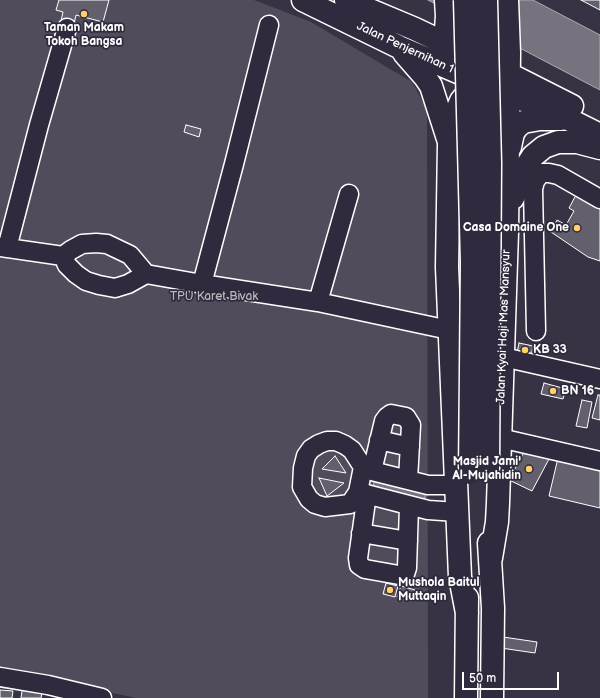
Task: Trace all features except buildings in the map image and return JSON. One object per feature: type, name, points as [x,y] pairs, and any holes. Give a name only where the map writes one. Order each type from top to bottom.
[{"type":"main road","name":"Jalan Penjernihan 1","points":[[303,0],[399,47],[479,81]]},
{"type":"main road","name":"Jalan Penjernihan 1","points":[[346,0],[414,29],[459,44],[506,72]]},
{"type":"main road","name":"Jalan Kyai Haji Mas Mansyur","points":[[465,0],[472,262],[471,476],[466,698]]},
{"type":"main road","name":"Jalan Kyai Haji Mas Mansyur","points":[[467,612],[460,577],[457,512],[471,476],[490,156],[486,0]]},
{"type":"main road","points":[[439,110],[443,66],[490,0]]},
{"type":"main road","name":"Jalan Kyai Haji Mas Mansyur","points":[[491,558],[497,522],[507,232],[507,0]]},
{"type":"main road","points":[[446,8],[459,44]]},
{"type":"main road","points":[[399,47],[426,77],[435,96],[449,143]]},
{"type":"main road","points":[[506,72],[568,118],[600,135]]},
{"type":"main road","points":[[506,72],[600,120]]},
{"type":"main road","name":"Jalan Kyai Haji Mas Mansyur","points":[[492,698],[493,608],[491,558],[486,516],[471,476],[449,330],[447,251],[449,143],[457,110],[470,90],[479,81],[506,72]]},
{"type":"main road","points":[[508,154],[513,133],[523,122],[540,119],[568,118]]},
{"type":"main road","points":[[447,251],[456,242],[460,229],[462,162],[464,148],[467,143],[476,136],[486,136],[495,141],[508,154]]},
{"type":"main road","points":[[507,232],[514,193],[524,170],[533,156],[544,147],[558,142],[577,142],[600,148]]},
{"type":"street","points":[[202,284],[269,24]]},
{"type":"street","points":[[67,28],[3,248],[63,256],[82,244],[107,244],[130,255],[146,274]]},
{"type":"street","points":[[536,331],[533,189],[535,181],[540,174],[549,173],[558,175],[600,199]]},
{"type":"street","points":[[318,302],[349,194]]},
{"type":"street","points":[[63,256],[67,266],[76,274],[86,281],[99,285],[115,288],[128,284],[146,274],[318,302],[449,330]]},
{"type":"street","points":[[503,357],[600,379]]},
{"type":"street","points":[[408,480],[411,425],[406,417],[391,414],[384,421],[380,440],[367,469],[362,493],[361,533],[358,558],[359,566],[365,570],[398,575],[405,574],[407,568],[409,506]]},
{"type":"street","points":[[500,438],[600,461]]},
{"type":"street","points":[[380,440],[410,447]]},
{"type":"street","points":[[362,493],[350,504],[325,507],[315,504],[309,500],[302,487],[303,468],[306,456],[319,444],[327,441],[336,441],[345,444],[352,450],[367,469],[408,480],[428,485],[471,476]]},
{"type":"street","points":[[362,493],[428,510],[457,512]]},
{"type":"street","points":[[361,533],[408,541]]},
{"type":"street","points":[[0,677],[46,692],[102,698]]},
{"type":"green space","name":"TPU Karet Bivak","points":[[0,0],[254,0],[311,22],[412,82],[427,109],[428,698],[136,698],[0,669]]},
{"type":"shaded area","points":[[428,0],[533,0],[600,35],[600,90]]},
{"type":"shaded area","points":[[375,478],[426,491],[424,503],[372,490]]},
{"type":"place","name":"Taman Makam Tokoh Bangsa","points":[[84,14]]},
{"type":"place","name":"Casa Domaine One","points":[[577,228]]},
{"type":"place","name":"KB 33","points":[[525,350]]},
{"type":"place","name":"BN 16","points":[[553,391]]},
{"type":"place","name":"Masjid Jami' Al-Mujahidin","points":[[529,469]]},
{"type":"place","name":"Mushola Baitul Muttaqin","points":[[390,590]]}]
